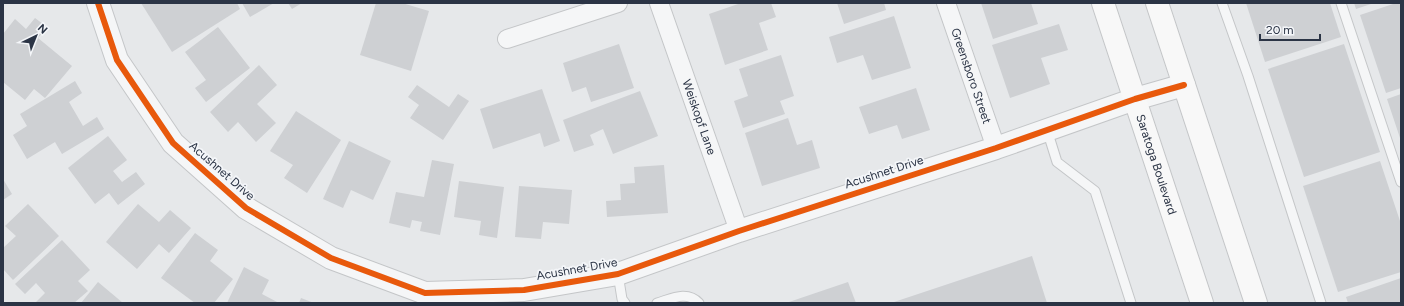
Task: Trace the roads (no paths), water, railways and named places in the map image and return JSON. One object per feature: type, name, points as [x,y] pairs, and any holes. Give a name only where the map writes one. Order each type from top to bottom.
[{"type":"main road","name":"Saratoga Boulevard","points":[[1103,3],[1202,303]]},
{"type":"main road","points":[[1157,3],[1256,303]]},
{"type":"street","name":"Acushnet Drive","points":[[98,3],[118,60],[172,143],[246,208],[331,258],[424,298],[524,290],[618,274],[739,231],[996,148],[1135,99],[1184,85]]},
{"type":"street","points":[[507,39],[618,3]]},
{"type":"street","name":"Weiskopf Lane","points":[[659,3],[739,231]]},
{"type":"street","name":"Greensboro Street","points":[[946,3],[996,148]]},
{"type":"lane","points":[[1222,3],[1250,84],[1321,303]]},
{"type":"lane","points":[[1341,3],[1401,182]]},
{"type":"lane","points":[[1047,130],[1058,162],[1095,191],[1131,303]]},
{"type":"lane","points":[[618,274],[622,299],[625,303]]},
{"type":"lane","points":[[657,303],[683,295],[690,296],[699,303]]}]
